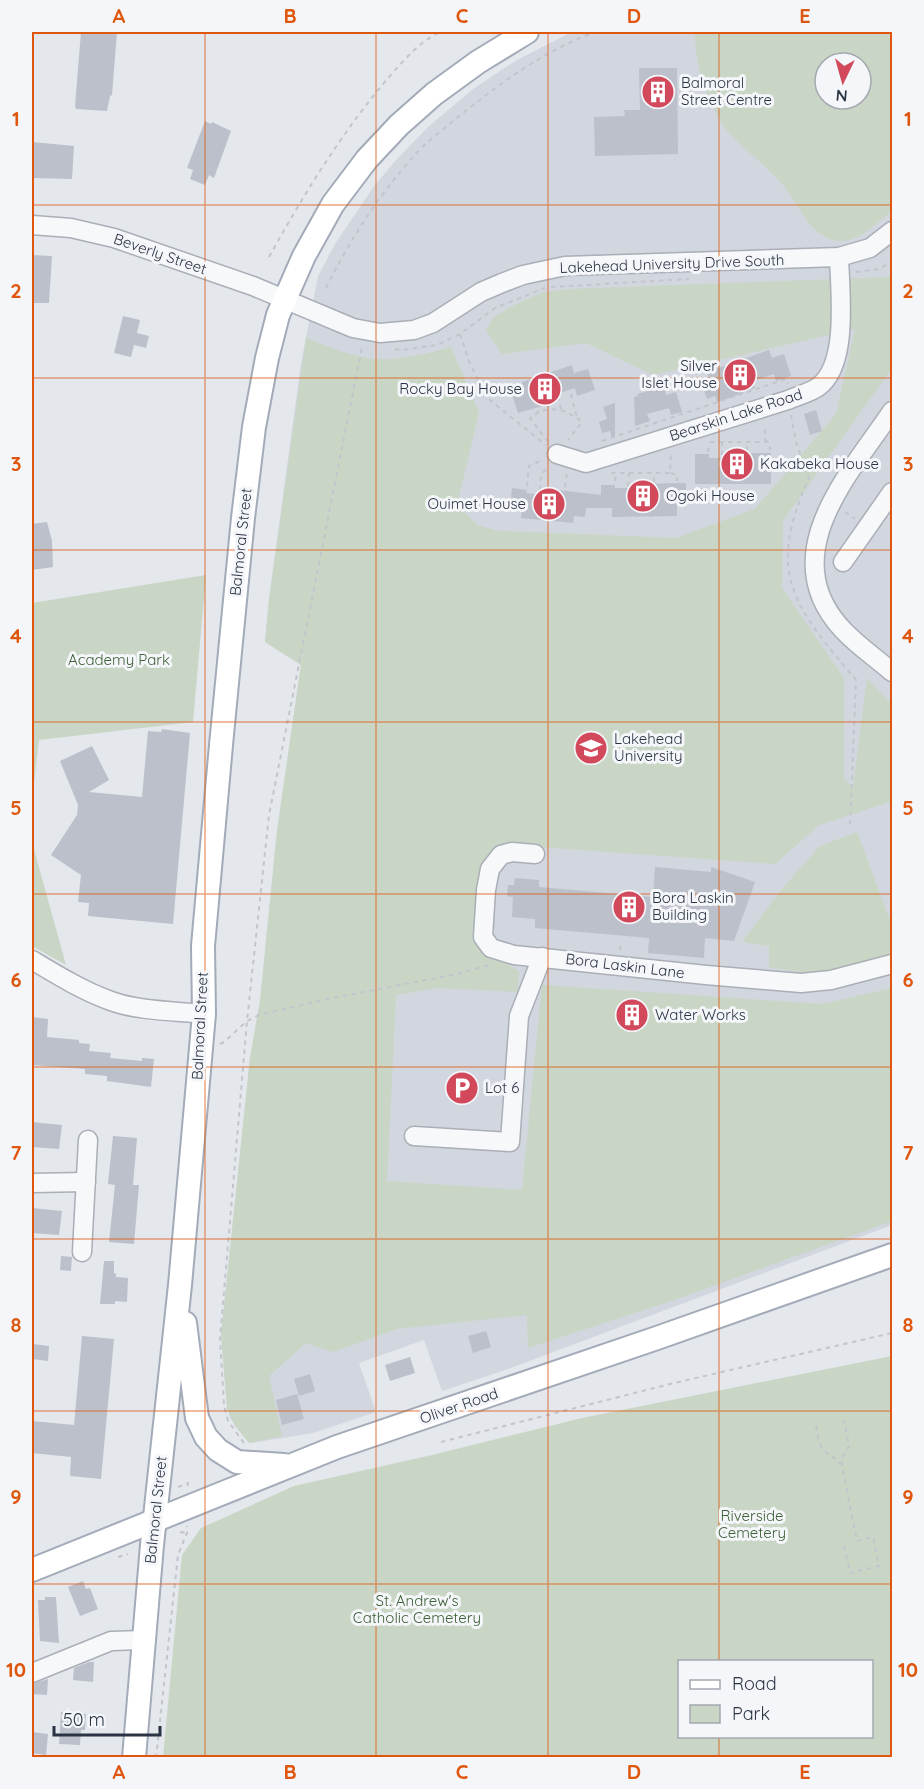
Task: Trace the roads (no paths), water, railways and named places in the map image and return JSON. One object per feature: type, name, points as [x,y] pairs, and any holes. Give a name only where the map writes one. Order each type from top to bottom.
[{"type":"main road","name":"Balmoral Street","points":[[134,1758],[154,1521],[180,1285],[204,1014],[204,934],[243,518],[254,427],[265,369],[278,315],[304,256],[333,204],[367,159],[399,125],[434,94],[478,62],[527,32]]},
{"type":"main road","name":"Oliver Road","points":[[32,1570],[289,1465],[892,1255]]},
{"type":"main road","points":[[180,1285],[197,1418],[206,1437],[218,1450],[237,1462],[289,1465]]},
{"type":"street","name":"Beverly Street","points":[[32,225],[71,228],[114,238],[285,299]]},
{"type":"street","name":"Lakehead University Drive South","points":[[285,299],[353,328],[380,333],[398,332],[414,330],[433,323],[481,292],[523,274],[565,266],[650,263],[839,265],[870,248],[892,231]]},
{"type":"street","name":"Bearskin Lake Road","points":[[557,454],[586,463],[792,399],[818,387],[830,375],[837,358],[840,337],[839,265]]},
{"type":"street","points":[[892,411],[831,503],[818,531],[814,555],[816,579],[823,601],[842,629],[892,672]]},
{"type":"street","points":[[843,562],[892,492]]},
{"type":"street","name":"Bora Laskin Lane","points":[[535,854],[512,852],[501,855],[490,869],[486,890],[483,937],[491,948],[514,955],[706,975],[801,982],[831,980],[892,964]]},
{"type":"street","points":[[414,1136],[510,1142],[519,1016],[542,957]]},
{"type":"street","points":[[32,960],[72,984],[112,1002],[204,1014]]},
{"type":"street","points":[[82,1252],[88,1140]]},
{"type":"street","points":[[32,1183],[86,1182]]},
{"type":"street","points":[[32,1673],[111,1641],[144,1640]]},
{"type":"place","name":"Balmoral Street Centre","points":[[658,92]]},
{"type":"place","name":"Silver Islet House","points":[[740,375]]},
{"type":"place","name":"Rocky Bay House","points":[[545,389]]},
{"type":"place","name":"Kakabeka House","points":[[737,464]]},
{"type":"place","name":"Ogoki House","points":[[643,496]]},
{"type":"place","name":"Ouimet House","points":[[549,504]]},
{"type":"place","name":"Lakehead University","points":[[591,748]]},
{"type":"place","name":"Bora Laskin Building","points":[[629,907]]},
{"type":"place","name":"Water Works","points":[[632,1015]]},
{"type":"place","name":"Lot 6","points":[[462,1088]]},
{"type":"park label","name":"Academy Park","points":[[119,660]]},
{"type":"park label","name":"Riverside Cemetery","points":[[752,1524]]},
{"type":"park label","name":"St. Andrew's Catholic Cemetery","points":[[417,1610]]}]
